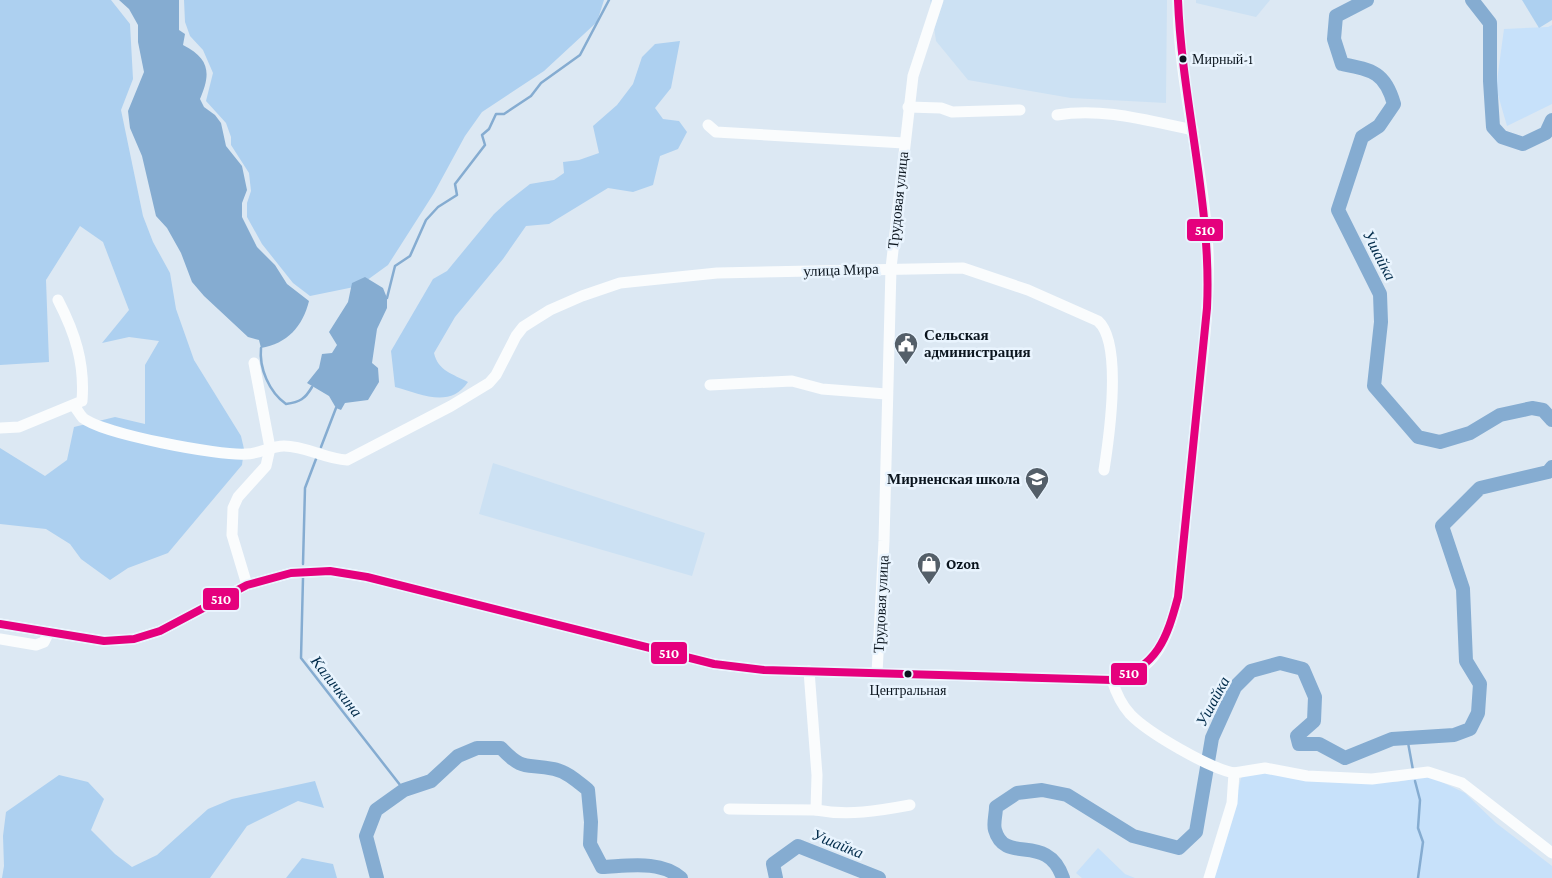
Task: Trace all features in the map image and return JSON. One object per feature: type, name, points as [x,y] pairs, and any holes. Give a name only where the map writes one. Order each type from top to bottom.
[{"type":"street","name":"Трудовая улица","points":[[877,673],[884,541],[886,394],[891,268],[912,76],[938,0]]},
{"type":"street","points":[[0,624],[48,634],[104,642],[146,636],[181,621],[247,585],[291,573],[330,570],[367,577],[714,664],[764,670],[1112,680],[1124,678],[1139,671],[1157,654],[1172,623],[1178,597],[1206,332],[1208,252],[1205,213],[1178,18],[1178,0]]},
{"type":"street","points":[[908,107],[941,108],[952,112],[1020,110]]},
{"type":"street","points":[[1057,115],[1085,112],[1193,130]]},
{"type":"street","points":[[708,125],[716,132],[904,143]]},
{"type":"street","name":"улица Мира","points":[[74,406],[83,418],[103,427],[195,450],[246,454],[282,446],[300,448],[337,460],[347,460],[489,383],[496,375],[510,346],[523,327],[550,310],[620,283],[717,273],[963,268],[1028,290],[1098,321],[1103,325],[1110,343],[1112,418],[1104,470]]},
{"type":"street","points":[[0,428],[19,427],[74,406],[82,401],[84,376],[71,325],[58,300]]},
{"type":"street","points":[[247,585],[232,535],[233,508],[238,497],[266,466],[270,448],[254,363]]},
{"type":"street","points":[[710,385],[792,381],[822,389],[886,394]]},
{"type":"street","points":[[0,639],[36,645],[44,642],[48,634]]},
{"type":"street","points":[[809,671],[817,775],[816,810]]},
{"type":"street","points":[[1112,680],[1118,698],[1131,715],[1192,755],[1230,773],[1265,768],[1307,776],[1372,779],[1428,772],[1462,783],[1552,853]]},
{"type":"street","points":[[1209,878],[1232,803],[1230,773]]},
{"type":"street","points":[[729,809],[816,810],[849,814],[910,805]]},
{"type":"shaded area","points":[[0,0],[111,0],[130,24],[133,79],[121,110],[143,216],[153,242],[170,273],[176,309],[194,360],[241,436],[244,449],[242,465],[168,553],[128,568],[110,580],[81,559],[70,544],[46,529],[0,524],[0,448],[45,476],[67,460],[74,427],[115,417],[145,424],[145,365],[159,341],[129,337],[102,343],[129,310],[103,242],[80,226],[46,280],[49,362],[0,365]]},
{"type":"shaded area","points":[[119,0],[179,0],[179,30],[185,34],[183,45],[199,56],[206,68],[206,82],[200,99],[204,107],[215,115],[221,123],[226,146],[242,166],[247,190],[242,203],[242,217],[257,247],[275,265],[287,284],[309,301],[298,326],[279,342],[261,348],[259,340],[248,337],[204,296],[192,282],[181,253],[167,228],[156,216],[142,156],[130,128],[128,111],[144,72],[138,42],[138,25],[129,9]]},
{"type":"shaded area","points":[[184,0],[604,0],[597,22],[544,71],[482,112],[465,136],[434,193],[388,265],[359,286],[310,296],[293,283],[262,244],[247,217],[247,203],[251,191],[249,173],[231,145],[231,137],[226,123],[206,101],[213,73],[203,50],[190,36],[185,22]]},
{"type":"shaded area","points":[[930,0],[1167,0],[1166,103],[1071,98],[968,80],[936,41]]},
{"type":"shaded area","points":[[1196,0],[1270,0],[1256,17],[1196,3]]},
{"type":"shaded area","points":[[1522,0],[1552,0],[1552,20],[1539,28]]},
{"type":"shaded area","points":[[1552,25],[1552,104],[1507,126],[1496,88],[1504,29],[1548,27]]},
{"type":"shaded area","points":[[680,41],[671,88],[655,108],[663,119],[679,121],[687,132],[678,149],[660,156],[653,185],[633,192],[608,188],[549,224],[526,226],[503,259],[455,317],[434,353],[443,368],[468,382],[453,395],[444,397],[425,396],[395,387],[391,351],[433,279],[447,271],[494,214],[530,184],[554,180],[564,173],[563,162],[579,160],[599,153],[593,126],[617,105],[633,84],[642,57],[655,44]]},
{"type":"shaded area","points":[[365,277],[383,288],[387,298],[387,308],[377,329],[372,363],[378,368],[379,382],[368,400],[345,403],[341,410],[336,408],[329,396],[307,383],[319,368],[322,354],[332,353],[337,345],[329,332],[348,302],[352,283]]},
{"type":"shaded area","points":[[493,463],[705,533],[692,576],[479,514]]},
{"type":"shaded area","points":[[1251,772],[1397,782],[1429,776],[1465,793],[1496,823],[1552,866],[1552,878],[1213,878],[1229,828],[1241,778]]},
{"type":"shaded area","points":[[59,775],[88,782],[104,799],[91,830],[115,854],[132,867],[157,855],[208,809],[232,799],[315,781],[324,808],[298,801],[247,826],[210,878],[2,878],[4,866],[3,836],[6,812]]},
{"type":"shaded area","points":[[1098,848],[1125,874],[1135,878],[1082,878],[1076,873]]},
{"type":"shaded area","points":[[302,858],[333,864],[337,878],[286,878]]},
{"type":"waterway","points":[[387,298],[395,266],[410,256],[426,220],[438,207],[457,195],[455,184],[485,145],[482,135],[489,129],[496,114],[504,114],[531,96],[541,83],[580,55],[609,0]]},
{"type":"waterway","name":"Ушайка","points":[[1367,0],[1336,16],[1334,39],[1342,64],[1362,68],[1376,74],[1386,85],[1394,104],[1379,126],[1362,137],[1338,210],[1380,294],[1381,322],[1374,386],[1418,437],[1440,442],[1470,433],[1500,415],[1532,408],[1543,410],[1552,420]]},
{"type":"waterway","name":"Ушайка","points":[[1472,0],[1490,23],[1490,81],[1493,127],[1502,137],[1523,144],[1546,133],[1552,120]]},
{"type":"waterway","name":"Каличкина","points":[[261,348],[262,364],[266,379],[275,393],[286,404],[302,399],[312,387]]},
{"type":"waterway","name":"Каличкина","points":[[321,447],[336,408]]},
{"type":"waterway","name":"Каличкина","points":[[303,564],[305,488],[316,459]]},
{"type":"waterway","name":"Ушайка","points":[[1063,878],[1056,864],[1047,856],[1008,846],[1000,840],[994,828],[996,807],[1017,793],[1042,790],[1067,795],[1133,836],[1179,848],[1196,832],[1212,738],[1235,687],[1251,671],[1280,663],[1303,669],[1315,697],[1314,721],[1297,736],[1299,744],[1319,744],[1345,758],[1392,739],[1454,735],[1470,729],[1478,713],[1480,684],[1466,661],[1463,589],[1442,526],[1480,488],[1548,472],[1552,467]]},
{"type":"waterway","name":"Каличкина","points":[[303,578],[301,658],[404,790]]},
{"type":"waterway","points":[[1407,737],[1413,770]]},
{"type":"waterway","name":"Ушайка","points":[[377,878],[366,836],[376,810],[404,790],[431,781],[458,756],[477,748],[501,748],[520,764],[559,770],[588,790],[591,822],[590,844],[602,867],[654,866],[673,872],[681,878]]},
{"type":"waterway","points":[[1415,781],[1420,800],[1418,828],[1423,842],[1418,878]]},
{"type":"waterway","name":"Ушайка","points":[[776,878],[773,864],[798,846],[879,878]]},
{"type":"transit line","name":"510","points":[[0,624],[104,641],[134,639],[160,631],[247,585],[291,573],[330,571],[367,577],[714,664],[764,670],[1112,680],[1127,675],[1140,668],[1158,649],[1169,626],[1178,597],[1207,308],[1205,230],[1185,77],[1178,0]]},
{"type":"place","name":"Мирный-1","points":[[1183,59]]},
{"type":"place","name":"Сельская администрация","points":[[906,365]]},
{"type":"place","name":"Мирненская школа","points":[[1037,500]]},
{"type":"place","name":"Ozon","points":[[929,585]]},
{"type":"place","name":"Центральная","points":[[908,674]]}]
